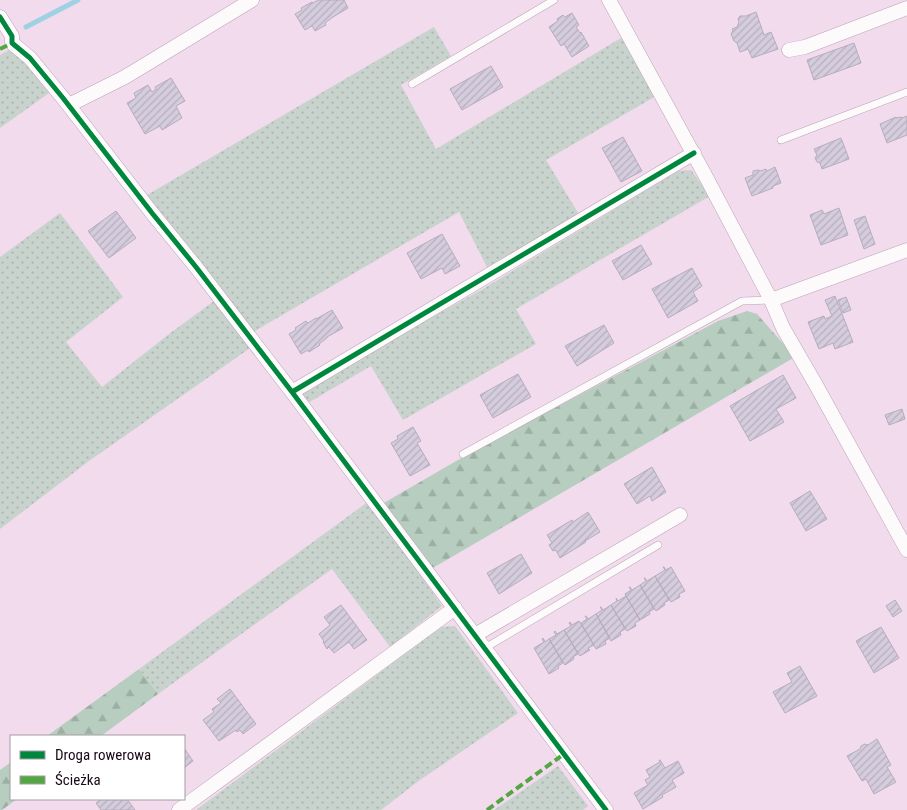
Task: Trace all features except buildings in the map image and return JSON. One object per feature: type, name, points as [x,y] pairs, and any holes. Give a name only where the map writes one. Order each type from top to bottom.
[{"type":"street","points":[[68,105],[125,77],[252,0]]},
{"type":"street","points":[[609,0],[694,154],[771,300],[783,328],[907,550]]},
{"type":"street","points":[[788,50],[805,47],[907,8]]},
{"type":"street","points":[[0,17],[12,36],[12,43],[30,58],[196,267],[606,810]]},
{"type":"street","points":[[292,392],[694,154]]},
{"type":"street","points":[[771,300],[907,250]]},
{"type":"street","points":[[475,635],[680,515]]},
{"type":"street","points":[[179,810],[455,608]]},
{"type":"lane","points":[[412,84],[554,0]]},
{"type":"lane","points":[[781,140],[907,92]]},
{"type":"lane","points":[[463,454],[742,301],[771,300]]},
{"type":"lane","points":[[485,648],[658,545]]},
{"type":"shaded area","points":[[434,27],[451,56],[401,85],[436,149],[621,38],[656,96],[546,160],[580,216],[487,267],[459,212],[253,332],[147,195]]},
{"type":"shaded area","points":[[13,48],[52,91],[0,128],[0,55]]},
{"type":"shaded area","points":[[691,170],[710,196],[516,309],[536,344],[403,420],[371,366],[306,404],[300,393],[481,290],[678,171]]},
{"type":"shaded area","points":[[60,213],[123,297],[66,342],[102,387],[214,301],[253,346],[89,461],[0,529],[0,257]]},
{"type":"shaded area","points":[[369,501],[442,606],[390,647],[332,569],[158,694],[139,669]]},
{"type":"shaded area","points":[[455,626],[518,713],[420,780],[381,810],[196,810],[441,627]]},
{"type":"shaded area","points":[[558,766],[588,806],[583,810],[494,810]]},
{"type":"green space","points":[[747,311],[757,314],[795,357],[431,569],[382,504],[458,460],[718,321]]},
{"type":"green space","points":[[139,669],[158,694],[102,735],[48,735]]},
{"type":"green space","points":[[10,763],[10,800],[16,800],[2,810],[0,810],[0,770]]},
{"type":"waterway","points":[[26,27],[78,0]]},
{"type":"marked path","points":[[0,49],[12,43]]},
{"type":"marked path","points":[[487,810],[564,754]]},
{"type":"cycle path","points":[[0,17],[12,36],[12,43],[30,58],[63,98],[196,267],[606,810]]},
{"type":"cycle path","points":[[292,392],[694,153]]}]
